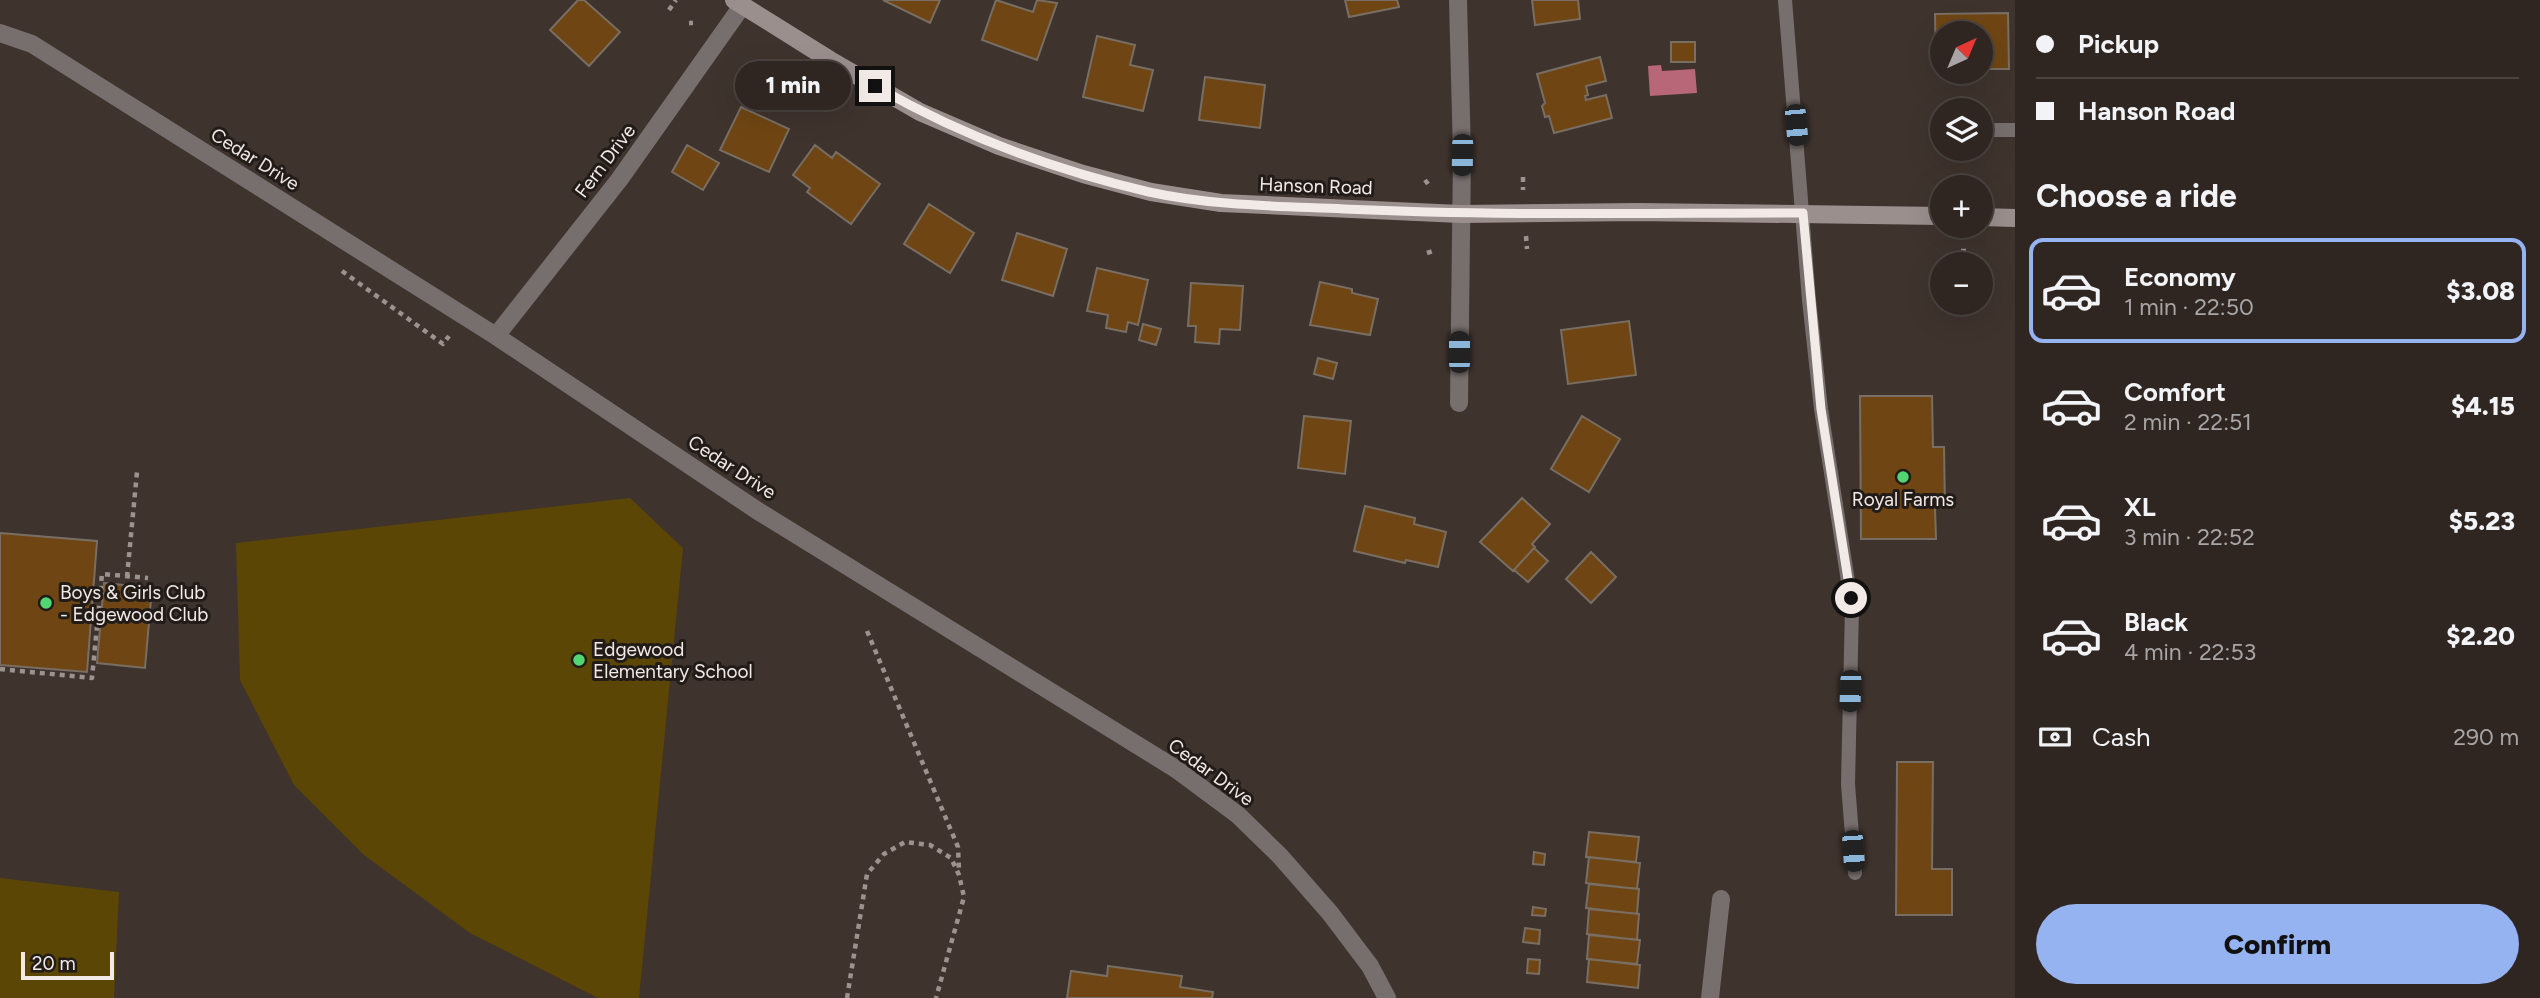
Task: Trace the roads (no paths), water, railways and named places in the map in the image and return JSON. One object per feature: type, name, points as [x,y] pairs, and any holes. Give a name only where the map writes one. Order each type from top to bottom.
[{"type":"street","points":[[1458,0],[1462,155],[1459,403]]},
{"type":"street","name":"Hanson Road","points":[[738,3],[920,112],[999,146],[1083,174],[1151,192],[1222,203],[1460,214],[1803,213],[1930,216]]},
{"type":"street","name":"Fern Drive","points":[[496,336],[619,180],[738,3]]},
{"type":"street","name":"Cedar Drive","points":[[0,33],[32,44],[496,336],[758,511],[1176,769],[1227,807],[1280,856],[1330,913],[1370,966],[1387,998]]},
{"type":"street","points":[[1993,217],[2015,218]]},
{"type":"street","points":[[1710,998],[1721,899]]},
{"type":"lane","points":[[1785,0],[1821,409],[1852,607],[1848,784],[1855,873]]},
{"type":"lane","points":[[1993,130],[2015,130]]},
{"type":"place","name":"Royal Farms","points":[[1903,477]]},
{"type":"place","name":"Boys & Girls Club - Edgewood Club","points":[[46,603]]},
{"type":"place","name":"Edgewood Elementary School","points":[[579,660]]}]
